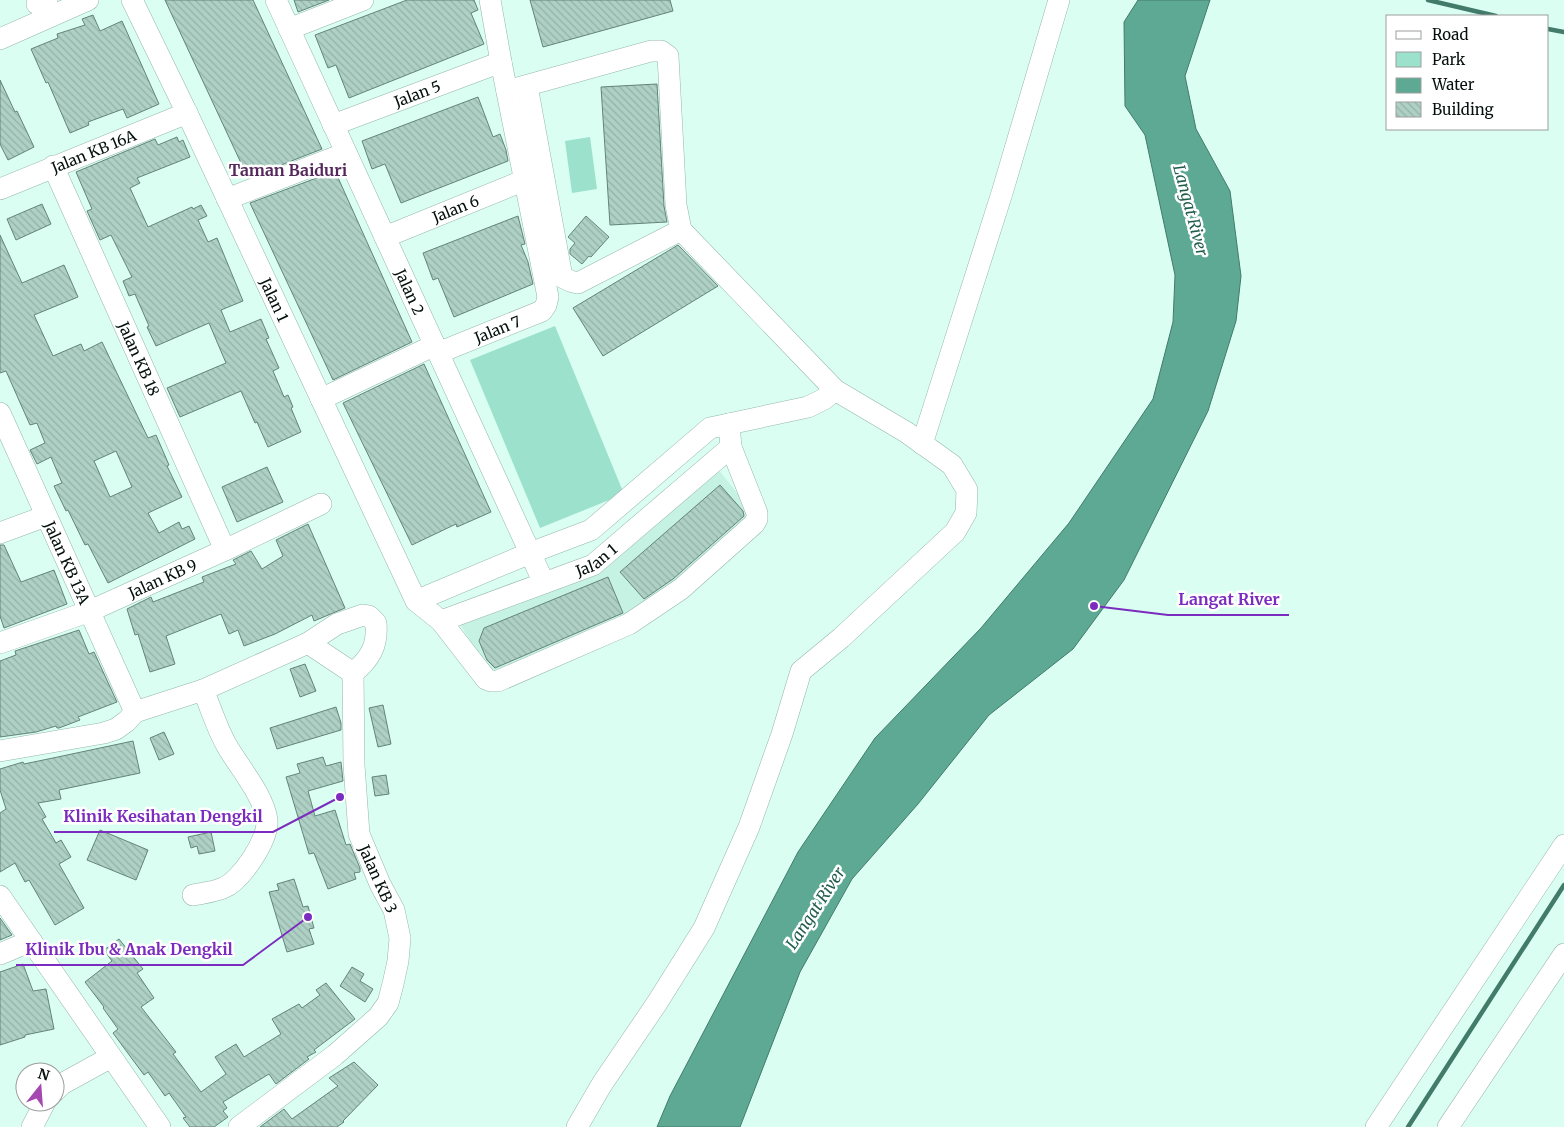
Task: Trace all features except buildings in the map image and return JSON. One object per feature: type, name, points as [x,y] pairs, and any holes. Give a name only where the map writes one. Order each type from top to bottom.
[{"type":"street","points":[[0,39],[88,0]]},
{"type":"street","name":"Jalan 1","points":[[132,0],[416,601],[441,621],[593,565],[731,447]]},
{"type":"street","name":"Jalan 2","points":[[276,0],[544,583]]},
{"type":"street","points":[[289,29],[363,0]]},
{"type":"street","points":[[490,0],[501,62],[517,88],[562,276],[578,283],[681,230]]},
{"type":"street","points":[[922,444],[1002,192],[1059,0]]},
{"type":"street","points":[[517,88],[651,51],[660,51],[668,56],[676,205],[681,230],[835,390],[952,465],[967,490],[966,513],[955,532],[841,638],[801,671],[782,734],[748,827],[704,928],[657,1003],[602,1084],[577,1127]]},
{"type":"street","name":"Jalan 5","points":[[334,125],[501,62]]},
{"type":"street","points":[[517,88],[526,180]]},
{"type":"street","name":"Jalan KB 16A","points":[[0,189],[187,113]]},
{"type":"street","points":[[227,199],[346,153]]},
{"type":"street","name":"Jalan KB 18","points":[[53,166],[225,550]]},
{"type":"street","name":"Jalan 6","points":[[385,237],[526,180]]},
{"type":"street","name":"Jalan 7","points":[[321,399],[436,349],[542,311],[548,297],[526,180]]},
{"type":"street","name":"Jalan 1","points":[[416,601],[530,553],[591,530],[710,428],[808,406],[824,399],[835,390]]},
{"type":"street","points":[[441,621],[486,679],[491,681],[498,681],[629,624],[681,588],[754,524],[757,519],[757,513],[731,447],[728,424]]},
{"type":"street","name":"Jalan KB 13A","points":[[3,427],[46,516],[135,712]]},
{"type":"street","name":"Jalan KB 9","points":[[0,643],[90,611],[321,504]]},
{"type":"street","points":[[0,533],[46,516]]},
{"type":"street","points":[[0,751],[104,733],[116,729],[135,712],[203,690],[308,643],[337,624],[363,615],[369,616],[376,623],[377,634],[366,663],[353,673],[308,643]]},
{"type":"street","name":"Jalan KB 3","points":[[239,1127],[335,1055],[378,1017],[388,1003],[393,984],[400,938],[394,910],[380,884],[359,834],[354,765],[353,673]]},
{"type":"street","points":[[193,896],[224,888],[243,871],[258,850],[265,834],[267,820],[258,796],[226,744],[203,690]]},
{"type":"street","points":[[1376,1127],[1564,845]]},
{"type":"street","points":[[0,896],[160,1127]]},
{"type":"street","points":[[0,954],[30,941]]},
{"type":"street","points":[[1448,1127],[1564,954]]},
{"type":"street","points":[[65,1082],[111,1057]]},
{"type":"street","points":[[32,1127],[40,1112]]},
{"type":"shaded area","points":[[718,469],[753,513],[649,605],[492,677],[460,624],[606,568]]},
{"type":"green space","points":[[590,137],[597,189],[572,193],[565,141]]},
{"type":"green space","points":[[555,326],[624,494],[540,528],[470,360]]},
{"type":"water","points":[[1138,0],[1210,0],[1185,76],[1196,129],[1230,191],[1241,276],[1236,321],[1208,411],[1124,580],[1073,649],[989,715],[918,804],[852,879],[800,972],[740,1127],[657,1127],[670,1096],[798,852],[875,738],[981,628],[1069,523],[1153,399],[1173,322],[1175,275],[1145,135],[1125,106],[1124,22]]},
{"type":"waterway","points":[[1428,0],[1492,15]]},
{"type":"waterway","points":[[1549,29],[1564,32]]},
{"type":"waterway","points":[[1408,1127],[1564,885]]},
{"type":"place","name":"Langat River","points":[[1094,606]]},
{"type":"place","name":"Klinik Kesihatan Dengkil","points":[[340,797]]},
{"type":"place","name":"Klinik Ibu & Anak Dengkil","points":[[308,917]]},
{"type":"district","name":"Taman Baiduri","points":[[288,170]]}]
